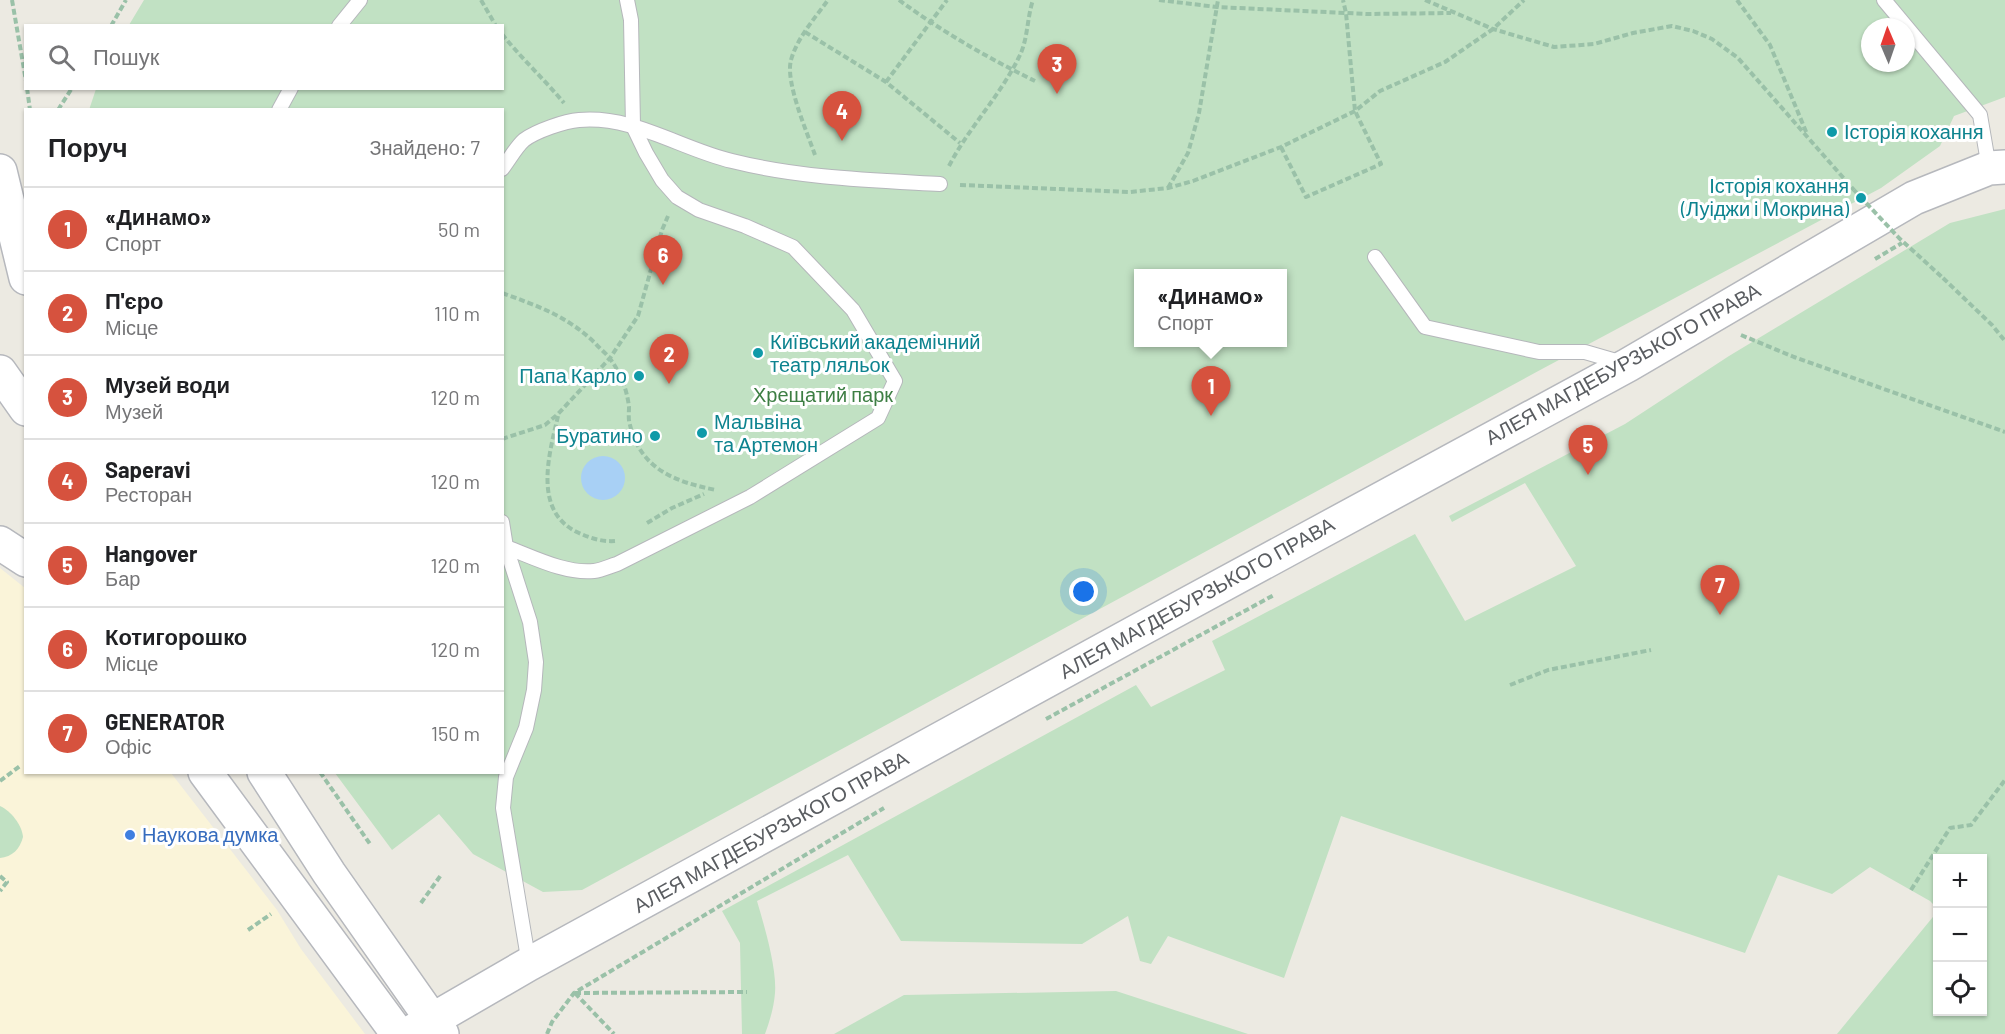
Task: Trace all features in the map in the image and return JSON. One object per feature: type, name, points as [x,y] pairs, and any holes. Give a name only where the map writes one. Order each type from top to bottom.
[{"type":"main road","name":"АЛЕЯ МАГДЕБУРЗЬКОГО ПРАВА","points":[[427,1029],[529,964],[1628,365],[1914,198],[1997,167]]},
{"type":"main road","points":[[0,171],[24,270]]},
{"type":"main road","points":[[0,372],[24,406]]},
{"type":"main road","points":[[0,543],[24,559]]},
{"type":"main road","points":[[206,774],[398,1034]]},
{"type":"main road","points":[[265,774],[427,1029]]},
{"type":"lane","points":[[341,24],[360,0]]},
{"type":"lane","points":[[506,547],[579,571],[596,571],[617,564],[750,497],[878,418],[895,381],[853,310],[793,247],[745,226],[699,210],[677,197],[662,180],[633,126],[631,20],[627,0]]},
{"type":"lane","points":[[1884,0],[1980,115],[1997,167]]},
{"type":"lane","points":[[280,108],[290,90]]},
{"type":"lane","points":[[504,166],[523,141],[540,131],[578,120],[606,120],[633,126],[731,161],[823,177],[940,184]]},
{"type":"lane","points":[[1375,257],[1425,327],[1539,352],[1585,352],[1628,365]]},
{"type":"lane","points":[[504,534],[530,622],[536,662],[534,690],[526,728],[506,777],[503,808],[529,964]]},
{"type":"path","points":[[12,0],[24,69]]},
{"type":"path","points":[[112,24],[126,0]]},
{"type":"path","points":[[481,0],[495,24]]},
{"type":"path","points":[[823,177],[792,87],[789,71],[791,58],[805,32],[828,0]]},
{"type":"path","points":[[899,0],[929,22],[1035,81]]},
{"type":"path","points":[[886,81],[947,0]]},
{"type":"path","points":[[1033,0],[1021,53],[1012,70],[960,143],[940,184],[1130,192],[1168,188],[1281,147],[1355,111],[1380,91],[1446,62],[1493,29],[1524,0]]},
{"type":"path","points":[[1159,0],[1217,7],[1368,14],[1453,13]]},
{"type":"path","points":[[1168,188],[1188,153],[1199,113],[1218,0]]},
{"type":"path","points":[[1281,147],[1306,197],[1381,164],[1355,111],[1346,13],[1342,0]]},
{"type":"path","points":[[1425,0],[1493,29],[1554,47],[1594,44],[1633,33],[1672,26],[1712,39],[1738,58],[1899,238],[1984,317],[2005,341]]},
{"type":"path","points":[[1737,0],[1770,45],[1808,137]]},
{"type":"path","points":[[805,32],[886,81],[960,143]]},
{"type":"path","points":[[504,36],[546,81],[578,120]]},
{"type":"path","points":[[27,90],[30,108]]},
{"type":"path","points":[[59,108],[71,90]]},
{"type":"path","points":[[504,438],[545,425],[610,358],[638,316],[662,230],[677,197]]},
{"type":"path","points":[[504,294],[567,320],[610,358],[627,393],[629,424],[644,456],[664,474],[686,484],[750,497]]},
{"type":"path","points":[[1738,334],[1794,357],[2005,432]]},
{"type":"path","points":[[558,414],[548,461],[547,491],[560,521],[591,539],[613,541],[621,539]]},
{"type":"path","points":[[643,526],[672,508],[713,490]]},
{"type":"path","points":[[1510,684],[1548,670],[1651,650]]},
{"type":"path","points":[[0,781],[20,766]]},
{"type":"path","points":[[321,774],[370,844]]},
{"type":"path","points":[[1911,890],[1950,828],[1971,825],[2005,780]]},
{"type":"path","points":[[422,903],[441,875]]},
{"type":"path","points":[[0,876],[7,882],[0,891]]},
{"type":"path","points":[[248,930],[277,910]]},
{"type":"path","points":[[574,993],[747,992]]},
{"type":"path","points":[[547,1034],[552,1022],[574,993]]},
{"type":"path","points":[[574,993],[614,1034]]},
{"type":"shaded area","points":[[0,568],[24,587],[24,774],[172,774],[277,910],[301,949],[365,1034],[0,1034]]},
{"type":"green space","name":"Хрещатий парк","points":[[144,0],[2005,0],[2005,97],[1954,116],[1940,146],[1881,188],[1542,369],[582,890],[543,892],[473,854],[439,814],[392,850],[336,774],[504,774],[504,108],[90,108],[96,90],[504,90],[504,24],[130,24]]},
{"type":"green space","points":[[2005,209],[2005,1034],[1837,1034],[1933,917],[1933,1016],[1987,1016],[1987,854],[1933,854],[1933,904],[1870,867],[1832,894],[1778,875],[1745,953],[1341,816],[1284,978],[1168,936],[1151,964],[1140,961],[1128,916],[1082,944],[901,941],[848,855],[757,901],[772,959],[774,998],[765,1034],[742,1034],[740,943],[722,911],[1136,685],[1151,707],[1225,670],[1212,641],[1415,534],[1465,621],[1576,566],[1525,483],[1452,522],[1449,516],[1625,424],[1729,356],[1950,223]]},
{"type":"green space","points":[[0,806],[15,819],[21,828],[23,837],[15,852],[0,858]]},
{"type":"green space","points":[[1116,991],[1248,1034],[834,1034],[904,995]]},
{"type":"water","points":[[603,456],[618,463],[625,478],[618,493],[603,500],[588,493],[581,478],[588,463]]},
{"type":"place","name":"Музей води","points":[[1057,94]]},
{"type":"place","name":"Історія кохання","points":[[1832,132]]},
{"type":"place","name":"Saperavi","points":[[842,141]]},
{"type":"place","name":"Історія кохання (Луіджи і Мокрина)","points":[[1861,198]]},
{"type":"place","name":"Котигорошко","points":[[663,285]]},
{"type":"place","name":"Київський академічний театр ляльок","points":[[758,353]]},
{"type":"place","name":"Папа Карло","points":[[639,376]]},
{"type":"place","name":"П'єро","points":[[669,384]]},
{"type":"place","name":"«Динамо»","points":[[1211,416]]},
{"type":"place","name":"Мальвіна та Артемон","points":[[702,433]]},
{"type":"place","name":"Буратино","points":[[655,436]]},
{"type":"place","name":"Hangover","points":[[1588,475]]},
{"type":"place","name":"GENERATOR","points":[[1720,615]]},
{"type":"place","name":"Наукова думка","points":[[130,835]]}]
